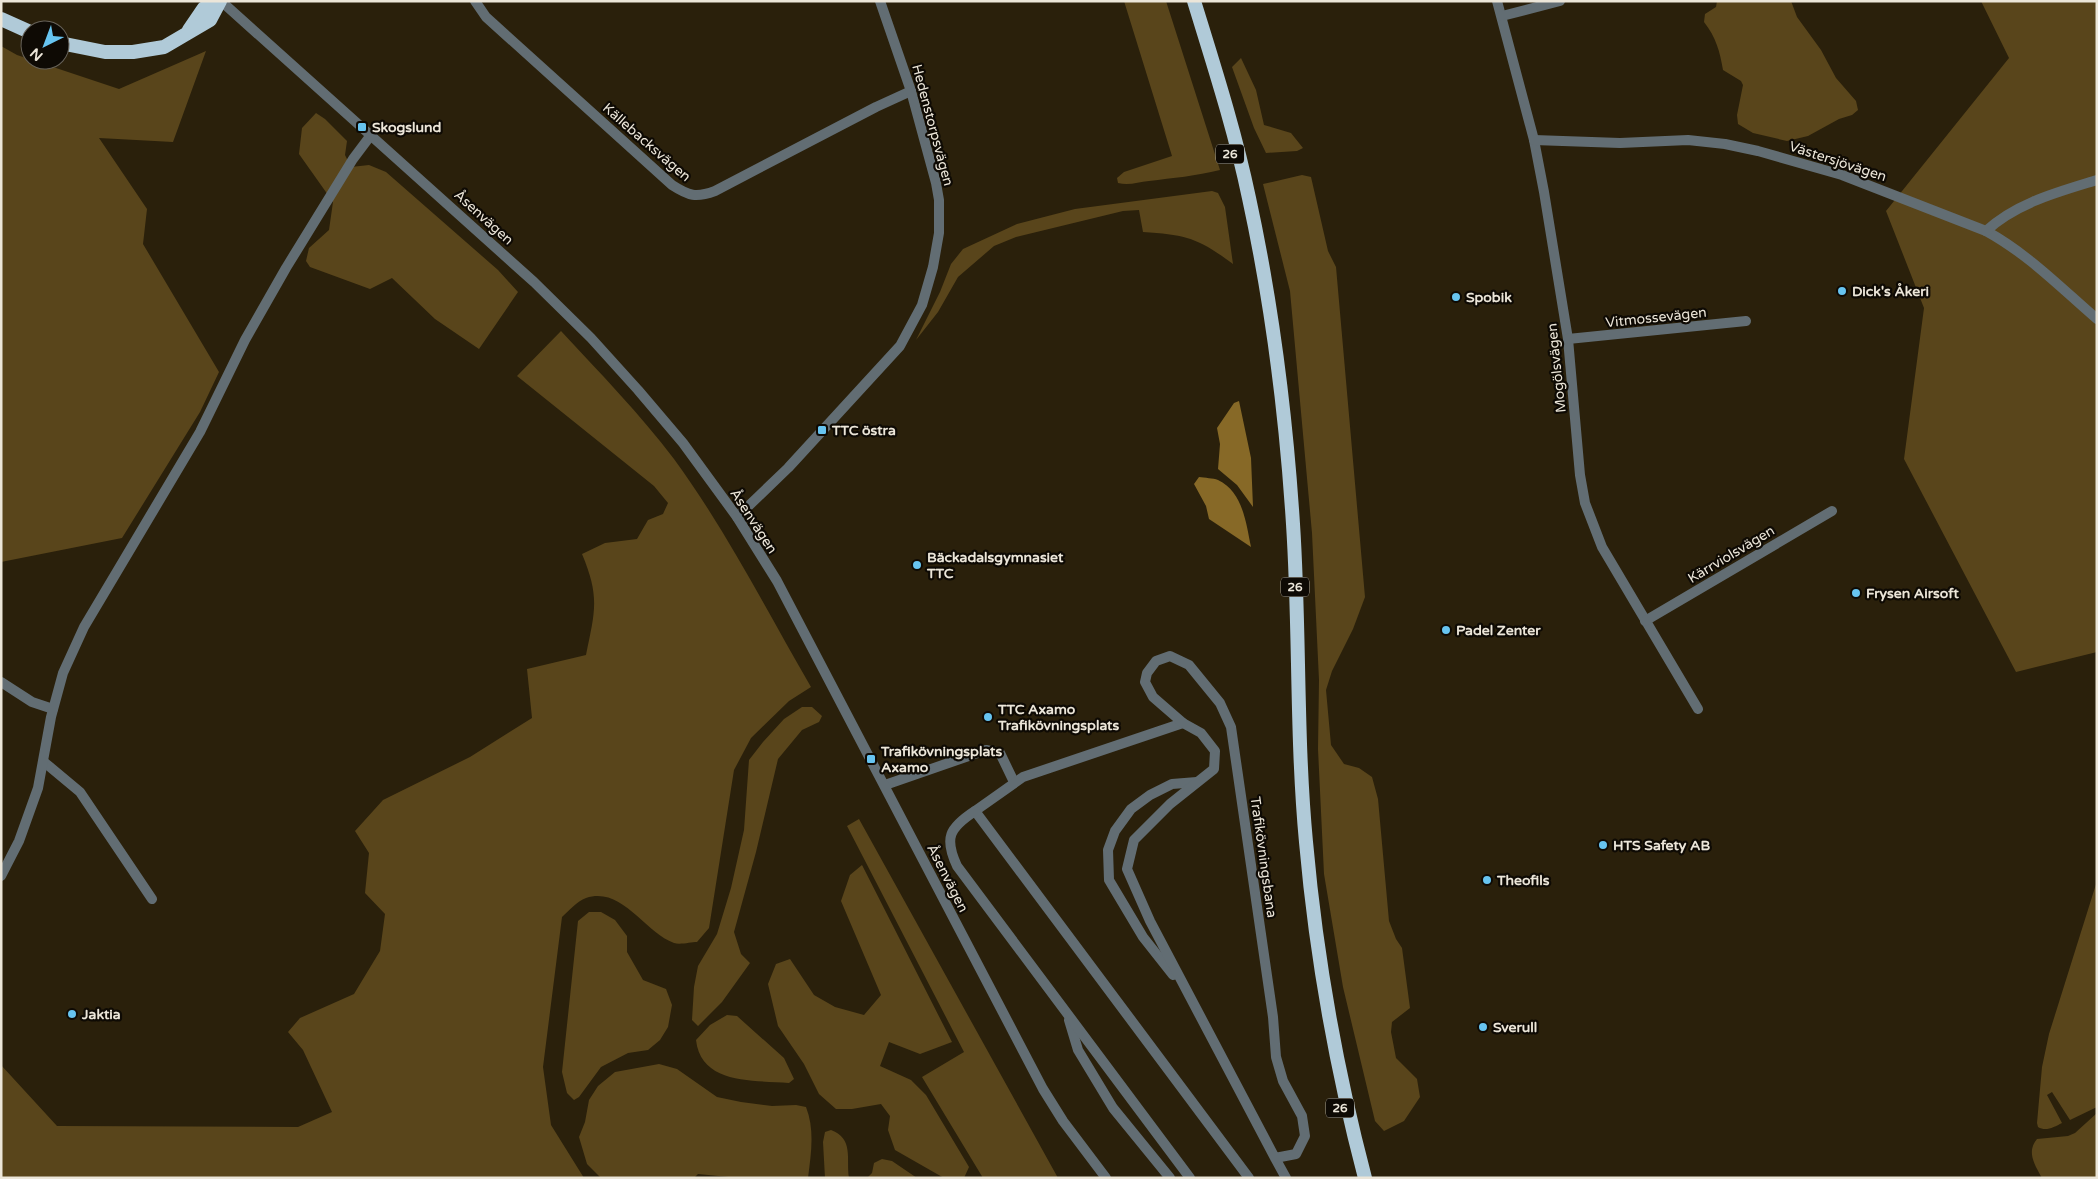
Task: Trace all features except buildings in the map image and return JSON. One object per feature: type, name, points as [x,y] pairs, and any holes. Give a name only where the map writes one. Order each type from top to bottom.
[{"type":"highway","points":[[70,45],[105,52],[133,52],[164,47],[188,31],[210,20],[220,1]]},
{"type":"highway","name":"26","points":[[1186,1],[1231,158],[1261,310],[1280,465],[1299,841],[1310,939],[1326,1037],[1357,1178]]},
{"type":"highway","name":"26","points":[[1194,1],[1222,90],[1248,196],[1258,246],[1282,403],[1293,525],[1306,840],[1317,938],[1332,1036],[1365,1178]]},
{"type":"highway","points":[[1,19],[20,28]]},
{"type":"street","name":"Åsenvägen","points":[[220,1],[534,282],[591,338],[683,443],[737,517],[777,581],[1043,1088],[1064,1121],[1106,1178]]},
{"type":"street","name":"Källebacksvägen","points":[[475,1],[486,16],[672,185],[687,195],[703,195],[715,191],[876,107],[911,91]]},
{"type":"street","name":"Hedenstorpsvägen","points":[[737,517],[788,468],[900,346],[922,305],[933,267],[939,233],[939,210],[932,168],[911,91],[880,1]]},
{"type":"street","name":"Mogölsvägen","points":[[1497,1],[1534,140],[1568,339],[1580,474],[1585,503],[1602,547],[1698,709]]},
{"type":"street","points":[[1502,16],[1560,1]]},
{"type":"street","points":[[1,876],[19,841],[38,788],[53,709],[63,673],[84,627],[200,432],[245,340],[277,284],[353,159],[371,135]]},
{"type":"street","name":"Västersjövägen","points":[[1534,140],[1620,143],[1688,140],[1724,144],[1758,151],[1842,175],[1986,231],[2034,263],[2097,319]]},
{"type":"street","points":[[1986,231],[1998,220],[2042,197],[2097,180]]},
{"type":"street","name":"Vitmossevägen","points":[[1568,339],[1746,321]]},
{"type":"street","name":"Kärrviolsvägen","points":[[1645,621],[1832,510]]},
{"type":"street","name":"Trafikövningsbana","points":[[1275,1158],[1296,1154],[1305,1136],[1302,1116],[1283,1081],[1276,1058],[1274,1017],[1231,727],[1220,702],[1189,665],[1170,656],[1156,661],[1147,674],[1145,682],[1153,697],[1183,723],[1201,733],[1216,751],[1214,770],[1170,804],[1134,840],[1127,869],[1150,921],[1275,1158],[1286,1178]]},
{"type":"street","points":[[1,682],[32,702],[53,709]]},
{"type":"street","points":[[1183,723],[1023,777],[959,821],[950,835],[949,850],[957,866],[1190,1178]]},
{"type":"street","points":[[885,785],[986,750],[1000,753],[1014,782]]},
{"type":"street","points":[[44,762],[80,792],[152,899]]},
{"type":"street","name":"Trafikövningsbana","points":[[1187,991],[1143,937],[1109,880],[1108,850],[1115,831],[1132,809],[1150,795],[1172,784],[1198,782]]},
{"type":"street","points":[[975,811],[1249,1178]]},
{"type":"street","points":[[1066,1012],[1078,1050],[1113,1108],[1170,1178]]},
{"type":"shaded area","points":[[1124,1],[1166,1],[1220,170],[1134,184],[1118,183],[1117,178],[1124,172],[1172,156]]},
{"type":"shaded area","points":[[1717,1],[1791,1],[1797,17],[1821,50],[1836,78],[1856,101],[1858,110],[1852,115],[1839,119],[1808,136],[1787,141],[1753,133],[1738,124],[1737,115],[1743,85],[1741,81],[1723,70],[1717,45],[1712,33],[1704,22],[1705,14],[1716,7]]},
{"type":"shaded area","points":[[1981,1],[2097,1],[2097,652],[2016,672],[1904,459],[1924,308],[1886,211],[2009,58]]},
{"type":"shaded area","points":[[1,46],[20,56],[20,70],[62,70],[119,89],[206,51],[173,142],[99,138],[147,209],[143,244],[219,372],[200,412],[122,538],[1,562]]},
{"type":"shaded area","points":[[1241,58],[1256,90],[1264,125],[1291,133],[1303,148],[1297,151],[1266,153],[1254,128],[1232,67]]},
{"type":"shaded area","points":[[316,113],[325,119],[347,141],[345,155],[351,167],[369,165],[386,172],[498,270],[518,292],[479,349],[435,319],[392,278],[370,289],[310,267],[306,261],[309,248],[329,230],[333,202],[299,154],[302,128]]},
{"type":"shaded area","points":[[1302,175],[1311,177],[1328,251],[1336,267],[1365,597],[1353,629],[1332,671],[1326,690],[1331,745],[1344,764],[1359,768],[1372,777],[1378,799],[1389,921],[1396,939],[1402,948],[1410,1008],[1392,1022],[1391,1032],[1396,1058],[1417,1079],[1420,1097],[1404,1121],[1384,1131],[1375,1121],[1343,987],[1324,874],[1318,749],[1319,680],[1312,533],[1290,291],[1263,184]]},
{"type":"shaded area","points":[[1212,191],[1218,193],[1225,207],[1233,264],[1210,248],[1191,239],[1143,232],[1139,210],[1123,211],[1016,237],[994,246],[958,277],[938,312],[916,340],[940,292],[951,264],[963,249],[1017,224],[1075,209]]},
{"type":"shaded area","points":[[561,331],[647,426],[693,486],[729,542],[811,687],[789,701],[751,738],[734,770],[709,928],[697,942],[674,943],[653,930],[622,904],[611,898],[599,896],[583,899],[562,917],[543,1067],[551,1125],[584,1178],[1,1178],[1,1065],[57,1126],[298,1127],[332,1112],[303,1050],[288,1032],[300,1018],[354,994],[380,951],[385,914],[365,893],[369,853],[355,831],[383,800],[470,757],[532,718],[527,669],[586,655],[592,627],[594,593],[582,554],[605,543],[637,539],[648,520],[663,514],[668,503],[654,486],[517,376]]},
{"type":"shaded area","points":[[1239,401],[1251,458],[1253,507],[1237,485],[1218,469],[1220,444],[1217,428],[1234,403]]},
{"type":"shaded area","points":[[1199,477],[1218,480],[1233,492],[1242,509],[1251,547],[1209,519],[1206,506],[1194,484]]},
{"type":"shaded area","points":[[802,707],[812,707],[822,716],[819,722],[802,730],[778,759],[756,852],[734,932],[741,954],[750,963],[722,1002],[698,1026],[692,1020],[694,987],[698,966],[717,934],[731,888],[744,830],[749,760],[784,719]]},
{"type":"shaded area","points":[[859,819],[1058,1178],[983,1178],[922,1077],[964,1052],[847,826]]},
{"type":"shaded area","points":[[862,865],[952,1042],[920,1054],[889,1042],[880,1066],[911,1080],[926,1095],[969,1167],[964,1178],[944,1178],[895,1150],[888,1130],[890,1116],[881,1104],[852,1109],[836,1109],[819,1094],[804,1064],[778,1026],[768,984],[776,964],[790,959],[814,995],[835,1007],[864,1015],[881,995],[841,901],[850,875]]},
{"type":"shaded area","points":[[2097,881],[2097,1107],[2070,1120],[2052,1092],[2047,1095],[2062,1123],[2044,1129],[2038,1127],[2037,1123],[2042,1067],[2049,1034]]},
{"type":"shaded area","points":[[589,912],[601,912],[615,920],[627,936],[627,952],[643,980],[666,989],[672,1005],[668,1027],[660,1040],[648,1050],[628,1053],[601,1067],[579,1097],[574,1100],[567,1093],[562,1072],[578,921]]},
{"type":"shaded area","points":[[727,1015],[737,1016],[784,1058],[794,1079],[789,1083],[746,1080],[718,1073],[708,1065],[700,1055],[696,1040],[710,1025]]},
{"type":"shaded area","points":[[659,1064],[677,1069],[717,1097],[772,1106],[796,1105],[806,1107],[811,1124],[808,1178],[739,1178],[698,1174],[694,1178],[601,1178],[587,1164],[579,1137],[585,1122],[589,1100],[598,1086],[615,1072]]},
{"type":"shaded area","points":[[2097,1113],[2097,1178],[2042,1178],[2034,1163],[2032,1154],[2032,1149],[2037,1139],[2068,1136],[2075,1133]]},
{"type":"shaded area","points":[[831,1130],[843,1138],[846,1144],[849,1178],[825,1178],[823,1142],[825,1132]]},
{"type":"shaded area","points":[[882,1159],[892,1161],[917,1178],[867,1178],[872,1173],[874,1163]]},
{"type":"place","name":"Skogslund","points":[[362,127]]},
{"type":"place","name":"Dick's Åkeri","points":[[1842,291]]},
{"type":"place","name":"Spobik","points":[[1456,297]]},
{"type":"place","name":"TTC östra","points":[[822,430]]},
{"type":"place","name":"Bäckadalsgymnasiet TTC","points":[[917,565]]},
{"type":"place","name":"Frysen Airsoft","points":[[1856,593]]},
{"type":"place","name":"Padel Zenter","points":[[1446,630]]},
{"type":"place","name":"TTC Axamo Trafikövningsplats","points":[[988,717]]},
{"type":"place","name":"Trafikövningsplats Axamo","points":[[871,759]]},
{"type":"place","name":"HTS Safety AB","points":[[1603,845]]},
{"type":"place","name":"Theofils","points":[[1487,880]]},
{"type":"place","name":"Jaktia","points":[[72,1014]]},
{"type":"place","name":"Sverull","points":[[1483,1027]]}]
